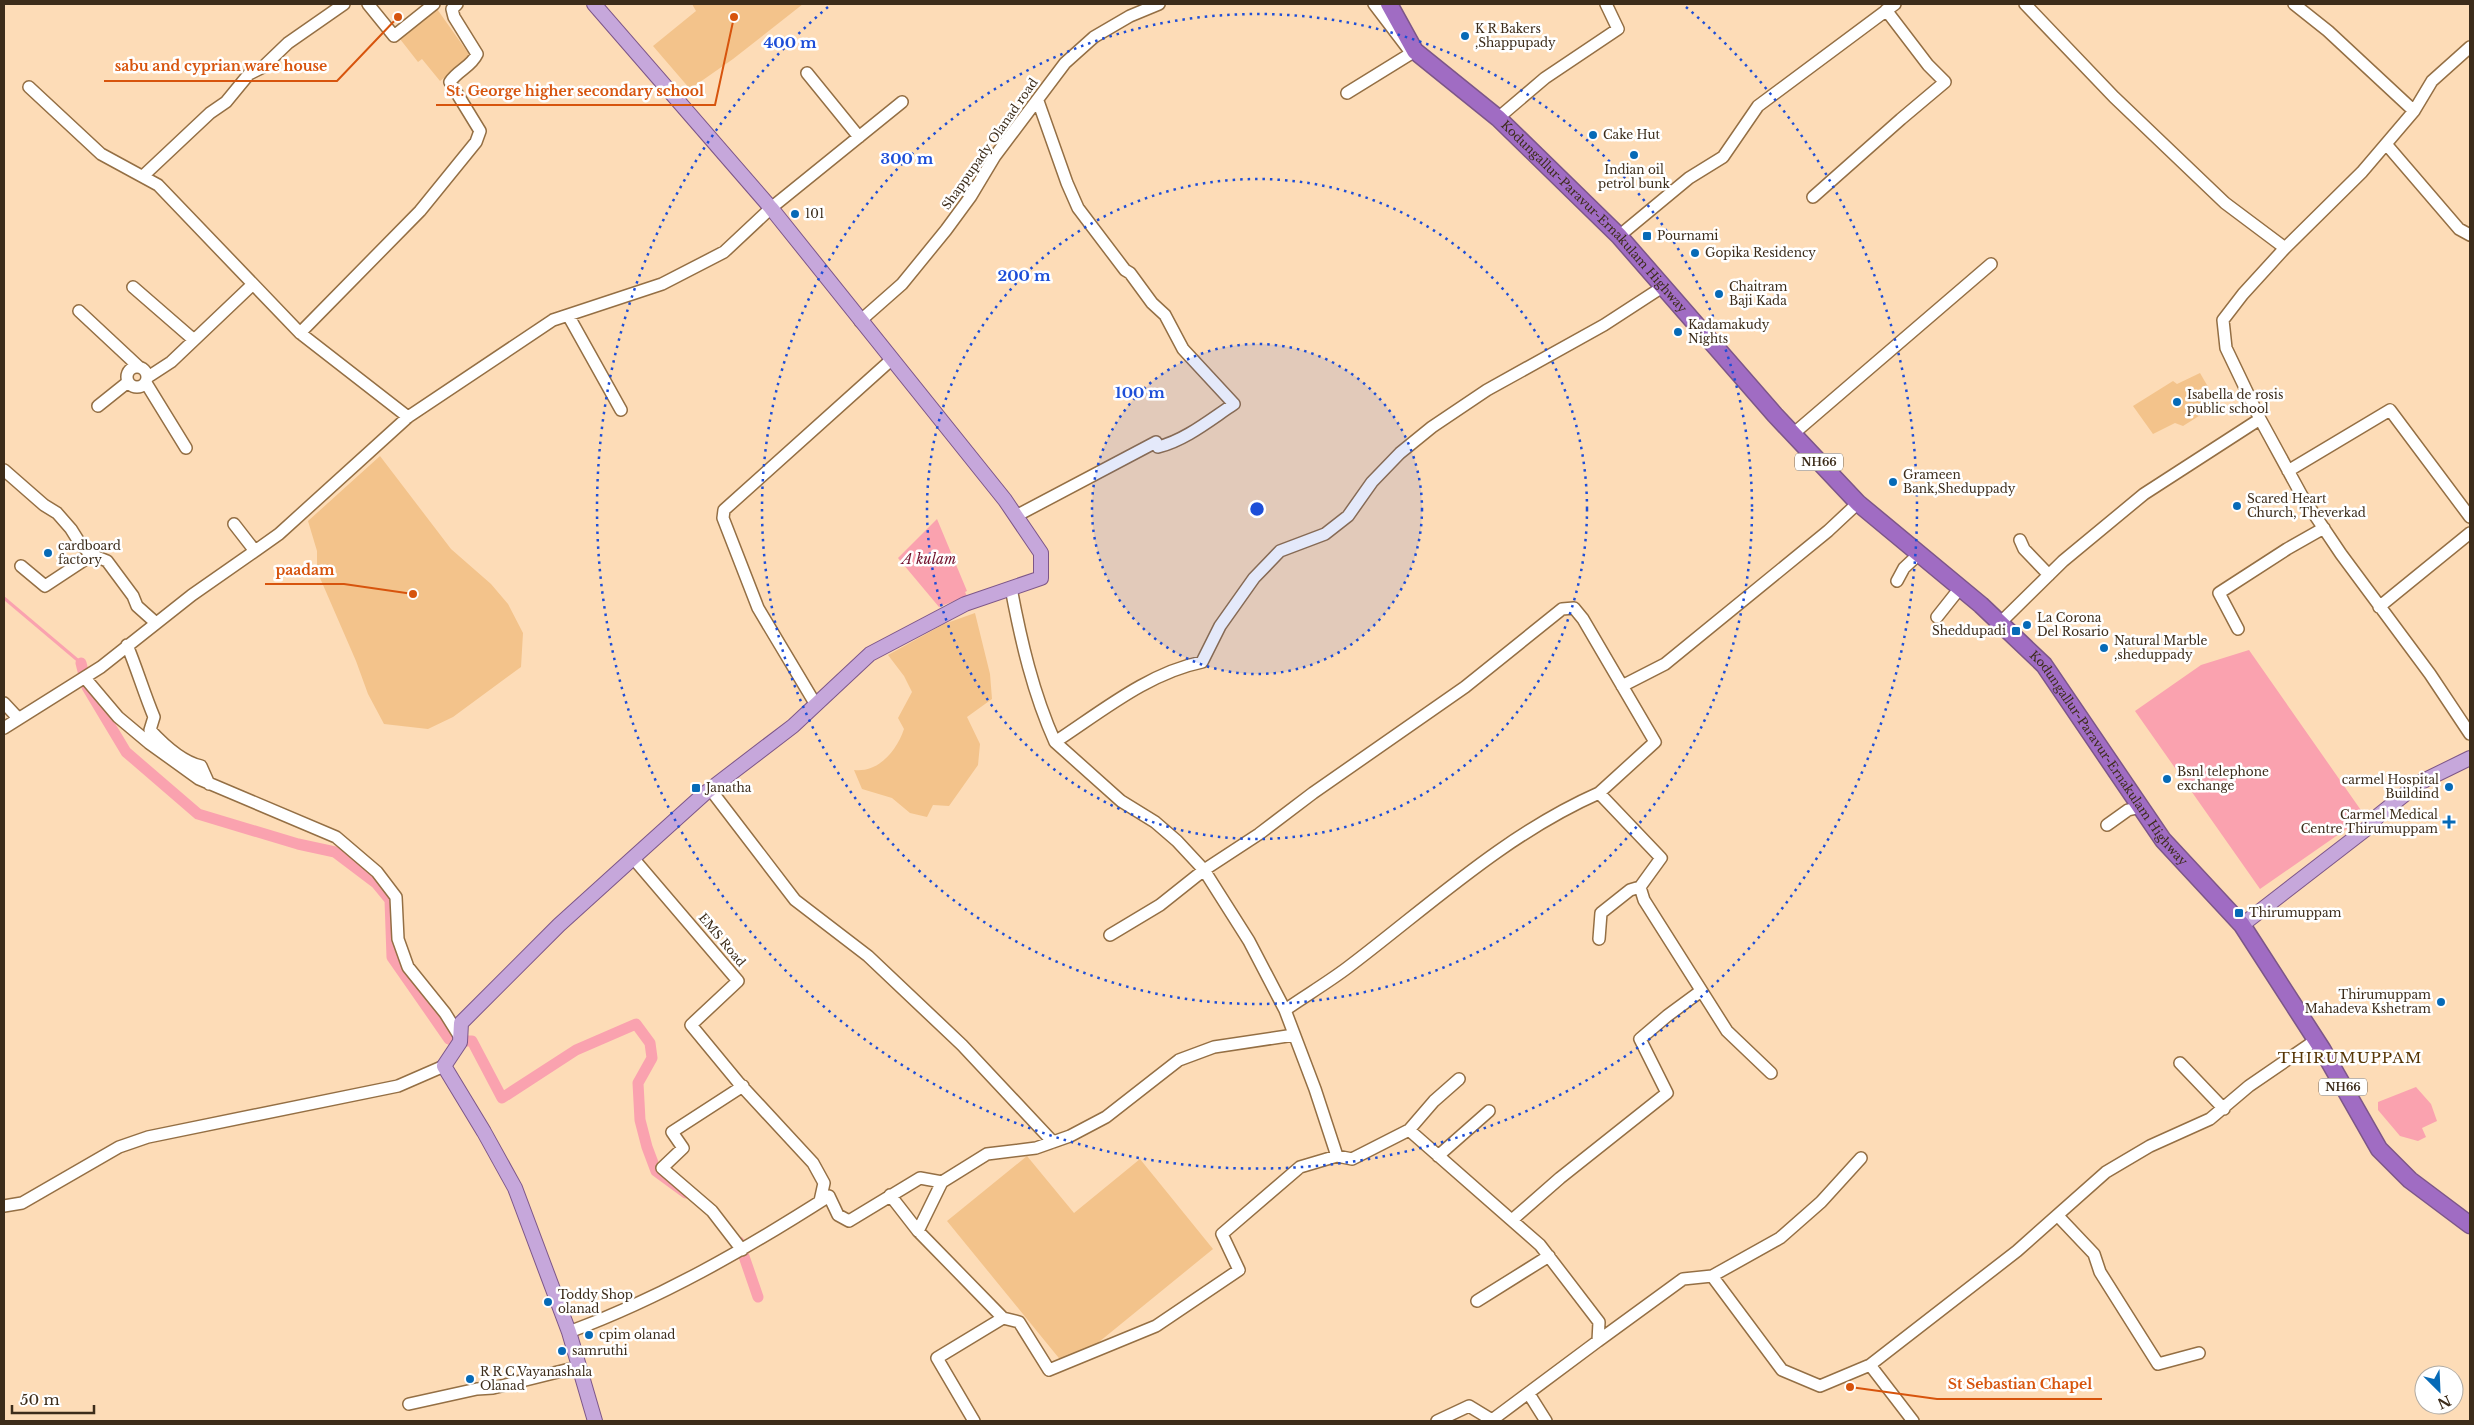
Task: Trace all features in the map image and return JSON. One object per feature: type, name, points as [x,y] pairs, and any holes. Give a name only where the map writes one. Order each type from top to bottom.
[{"type":"highway","name":"Kodungallur-Paravur-Ernakulam Highway","points":[[1390,4],[1415,51],[1498,118],[1619,236],[1793,434],[1858,503],[1960,588],[2044,665],[2162,840],[2242,925],[2316,1040],[2379,1149],[2410,1180],[2470,1225]]},
{"type":"main road","points":[[594,4],[771,208],[1016,516],[1041,553],[1041,578],[965,604],[870,654],[793,726],[710,789],[633,858],[559,925],[461,1023],[460,1040],[444,1066],[515,1188],[568,1332],[595,1421]]},
{"type":"main road","points":[[2242,925],[2370,826],[2379,815],[2419,783],[2470,758]]},
{"type":"street","points":[[143,176],[210,113],[226,102],[249,74],[263,67],[288,43],[344,4]]},
{"type":"street","points":[[368,4],[394,36],[434,4]]},
{"type":"street","points":[[300,333],[420,211],[476,142],[480,131],[450,82],[454,75],[474,61],[477,54],[454,17],[452,9],[457,4]]},
{"type":"street","name":"Shappupady Olanad road","points":[[860,321],[902,284],[971,196],[995,156],[1065,63],[1094,38],[1130,16],[1159,4]]},
{"type":"street","points":[[1374,4],[1408,50],[1415,51]]},
{"type":"street","points":[[1498,118],[1545,78],[1618,29],[1606,4]]},
{"type":"street","points":[[2025,4],[2114,96],[2226,203],[2285,248]]},
{"type":"street","points":[[2294,4],[2328,31],[2414,111]]},
{"type":"street","points":[[1619,236],[1690,178],[1723,158],[1758,106],[1890,7],[1928,65],[1945,82],[1813,197]]},
{"type":"street","points":[[2470,47],[2432,81],[2414,111],[2362,172],[2285,248],[2243,294],[2223,320],[2226,348],[2260,419],[2302,496],[2379,606],[2430,674],[2470,734]]},
{"type":"street","points":[[1347,93],[1415,51]]},
{"type":"street","points":[[807,73],[859,137]]},
{"type":"street","points":[[29,87],[101,154],[158,185],[300,333],[408,417]]},
{"type":"street","points":[[1016,516],[1156,442],[1158,447],[1165,445],[1194,431],[1234,404],[1183,348],[1165,315],[1125,270],[1078,208],[1067,183],[1038,101]]},
{"type":"street","points":[[4,728],[85,678],[156,623],[279,534],[408,417],[553,320],[671,280],[724,252],[771,208],[902,102]]},
{"type":"street","points":[[2386,144],[2459,229],[2470,235]]},
{"type":"street","points":[[1793,434],[1991,264]]},
{"type":"street","points":[[140,367],[130,369],[127,375],[128,382],[136,387],[171,362],[252,285]]},
{"type":"street","points":[[1055,742],[1138,688],[1181,666],[1202,662],[1220,626],[1254,578],[1280,551],[1325,534],[1348,516],[1372,482],[1400,453],[1432,427],[1487,390],[1604,324],[1664,286]]},
{"type":"street","points":[[133,287],[194,340]]},
{"type":"street","points":[[79,311],[145,370],[147,380],[186,448]]},
{"type":"street","points":[[568,315],[621,410]]},
{"type":"street","points":[[816,705],[758,608],[723,518],[724,510],[891,360]]},
{"type":"street","points":[[98,406],[128,382]]},
{"type":"street","points":[[2288,471],[2390,410],[2470,517]]},
{"type":"street","points":[[2000,623],[2048,575],[2144,494],[2260,419]]},
{"type":"street","points":[[4,470],[44,505],[57,513],[71,529],[81,545],[92,555],[107,561],[134,596],[137,606],[156,623]]},
{"type":"street","points":[[1622,686],[1664,664],[1821,537],[1858,503]]},
{"type":"street","points":[[234,524],[255,551]]},
{"type":"street","points":[[2238,629],[2219,593],[2287,549],[2324,528]]},
{"type":"street","points":[[2379,606],[2470,533]]},
{"type":"street","points":[[2020,540],[2024,549],[2048,575]]},
{"type":"street","points":[[1897,581],[1904,568],[1919,554]]},
{"type":"street","points":[[21,566],[45,586],[92,555]]},
{"type":"street","points":[[1011,588],[1020,635],[1033,684],[1055,742],[1121,801],[1155,822],[1177,841],[1204,870],[1250,941],[1285,1010],[1337,1156]]},
{"type":"street","points":[[1937,617],[1960,588]]},
{"type":"street","points":[[1110,935],[1160,906],[1204,870],[1259,834],[1313,793],[1472,682],[1562,609],[1574,608],[1583,619],[1655,742],[1598,793],[1565,808],[1493,854],[1346,968],[1285,1010]]},
{"type":"street","points":[[127,645],[142,682],[144,695],[154,717],[150,730],[173,750],[194,764],[201,766],[209,784]]},
{"type":"street","points":[[85,678],[118,717],[149,743],[209,784],[336,837],[377,872],[396,897],[398,939],[408,967],[445,1013],[460,1040]]},
{"type":"street","points":[[4,702],[18,718]]},
{"type":"street","points":[[710,789],[795,900],[868,956],[962,1045],[1053,1142]]},
{"type":"street","points":[[1598,793],[1608,806],[1661,858],[1640,887],[1630,890],[1601,913],[1599,939]]},
{"type":"street","points":[[2107,825],[2128,810],[2140,807]]},
{"type":"street","name":"EMS Road","points":[[633,858],[738,982],[691,1025],[740,1084]]},
{"type":"street","points":[[1640,887],[1644,900],[1727,1031],[1771,1073]]},
{"type":"street","points":[[1512,1220],[1560,1178],[1667,1093],[1640,1039],[1667,1016],[1702,991]]},
{"type":"street","points":[[918,1231],[942,1182],[987,1154],[1036,1148],[1070,1136],[1106,1117],[1179,1060],[1214,1047],[1294,1036]]},
{"type":"street","points":[[1712,1276],[1782,1370],[1820,1386],[1870,1365],[2017,1251],[2106,1172],[2150,1146],[2210,1119],[2249,1086],[2316,1040]]},
{"type":"street","points":[[2180,1063],[2224,1109]]},
{"type":"street","points":[[4,1206],[22,1203],[119,1147],[148,1137],[398,1086],[444,1066]]},
{"type":"street","points":[[890,1195],[918,1231],[1003,1318],[1018,1322],[1049,1370],[1148,1330],[1175,1314],[1239,1270],[1222,1234],[1238,1220],[1300,1167],[1337,1156],[1352,1159],[1409,1130],[1434,1101],[1459,1079]]},
{"type":"street","points":[[742,1250],[712,1211],[662,1168],[683,1148],[672,1132],[740,1084],[814,1163],[824,1183],[820,1201]]},
{"type":"street","points":[[1438,1156],[1489,1110]]},
{"type":"street","points":[[1409,1130],[1512,1220],[1549,1256],[1599,1322],[1598,1341]]},
{"type":"street","points":[[1438,1421],[1469,1406],[1492,1420],[1530,1394],[1598,1341],[1683,1279],[1712,1276],[1780,1238],[1821,1202],[1861,1158]]},
{"type":"street","points":[[568,1332],[616,1314],[742,1250],[828,1196],[838,1215],[849,1221],[920,1178],[942,1182]]},
{"type":"street","points":[[2058,1216],[2094,1254],[2100,1272],[2158,1364],[2199,1353]]},
{"type":"street","points":[[1477,1301],[1549,1256]]},
{"type":"street","points":[[974,1421],[937,1358],[1003,1318]]},
{"type":"street","points":[[1870,1365],[1913,1421]]},
{"type":"street","points":[[409,1404],[493,1388],[578,1368]]},
{"type":"street","points":[[1530,1394],[1546,1421]]},
{"type":"shaded area","points":[[692,4],[803,4],[733,59],[690,89],[653,46],[696,11]]},
{"type":"shaded area","points":[[437,9],[471,57],[440,81],[422,59],[418,62],[400,39]]},
{"type":"shaded area","points":[[2200,373],[2218,404],[2183,426],[2175,423],[2153,434],[2133,406],[2173,381],[2177,384]]},
{"type":"shaded area","points":[[380,456],[451,549],[491,584],[508,604],[523,633],[521,667],[453,717],[428,729],[384,724],[368,694],[356,661],[317,571],[317,551],[308,521]]},
{"type":"shaded area","points":[[975,613],[990,674],[992,699],[967,717],[980,744],[978,765],[949,806],[933,805],[927,817],[910,813],[892,798],[862,789],[854,770],[863,770],[879,764],[897,745],[904,729],[898,718],[912,692],[904,676],[888,655],[944,624]]},
{"type":"shaded area","points":[[1027,1156],[1074,1213],[1140,1159],[1213,1249],[1067,1368],[947,1221]]},
{"type":"water","name":"A kulam","points":[[937,519],[967,591],[965,592],[967,596],[939,607],[898,558]]},
{"type":"water","points":[[2249,650],[2365,816],[2260,889],[2135,711],[2201,665]]},
{"type":"water","points":[[2416,1087],[2431,1104],[2437,1121],[2422,1128],[2426,1137],[2418,1141],[2400,1136],[2378,1110],[2378,1102]]},
{"type":"waterway","points":[[4,598],[81,663]]},
{"type":"waterway","points":[[81,663],[87,687],[126,752],[198,814],[298,844],[335,852],[376,883],[390,900],[392,957],[449,1039],[454,1040]]},
{"type":"waterway","points":[[467,1041],[472,1041],[502,1098],[576,1050],[636,1024],[650,1043],[652,1058],[638,1083],[640,1120],[647,1147],[656,1171],[686,1193]]},
{"type":"waterway","points":[[739,1242],[758,1297]]},
{"type":"place","name":"sabu and cyprian ware house","points":[[398,17]]},
{"type":"place","name":"St. George higher secondary school","points":[[734,17]]},
{"type":"place","name":"K R Bakers ,Shappupady","points":[[1465,36]]},
{"type":"place","name":"Cake Hut","points":[[1593,135]]},
{"type":"place","name":"Indian oil petrol bunk","points":[[1634,155]]},
{"type":"place","name":"101","points":[[795,214]]},
{"type":"place","name":"Pournami","points":[[1647,236]]},
{"type":"place","name":"Gopika Residency","points":[[1695,253]]},
{"type":"place","name":"Chaitram Baji Kada","points":[[1719,294]]},
{"type":"place","name":"Kadamakudy Nights","points":[[1678,332]]},
{"type":"place","name":"Isabella de rosis public school","points":[[2177,402]]},
{"type":"place","name":"Grameen Bank,Sheduppady","points":[[1893,482]]},
{"type":"place","name":"Scared Heart Church, Theverkad","points":[[2237,506]]},
{"type":"place","name":"cardboard factory","points":[[48,553]]},
{"type":"place","name":"paadam","points":[[413,594]]},
{"type":"place","name":"La Corona Del Rosario","points":[[2027,625]]},
{"type":"place","name":"Sheddupadi","points":[[2016,631]]},
{"type":"place","name":"Natural Marble ,sheduppady","points":[[2104,648]]},
{"type":"place","name":"Bsnl telephone exchange","points":[[2167,779]]},
{"type":"place","name":"carmel Hospital Buildind","points":[[2449,787]]},
{"type":"place","name":"Janatha","points":[[696,788]]},
{"type":"place","name":"Carmel Medical Centre Thirumuppam","points":[[2449,822]]},
{"type":"place","name":"Thirumuppam","points":[[2239,913]]},
{"type":"place","name":"Thirumuppam Mahadeva Kshetram","points":[[2441,1002]]},
{"type":"place","name":"Toddy Shop olanad","points":[[548,1302]]},
{"type":"place","name":"cpim olanad","points":[[589,1335]]},
{"type":"place","name":"samruthi","points":[[562,1351]]},
{"type":"place","name":"R R C Vayanashala Olanad","points":[[470,1379]]},
{"type":"place","name":"St Sebastian Chapel","points":[[1850,1387]]},
{"type":"district","name":"THIRUMUPPAM","points":[[2350,1058]]}]
